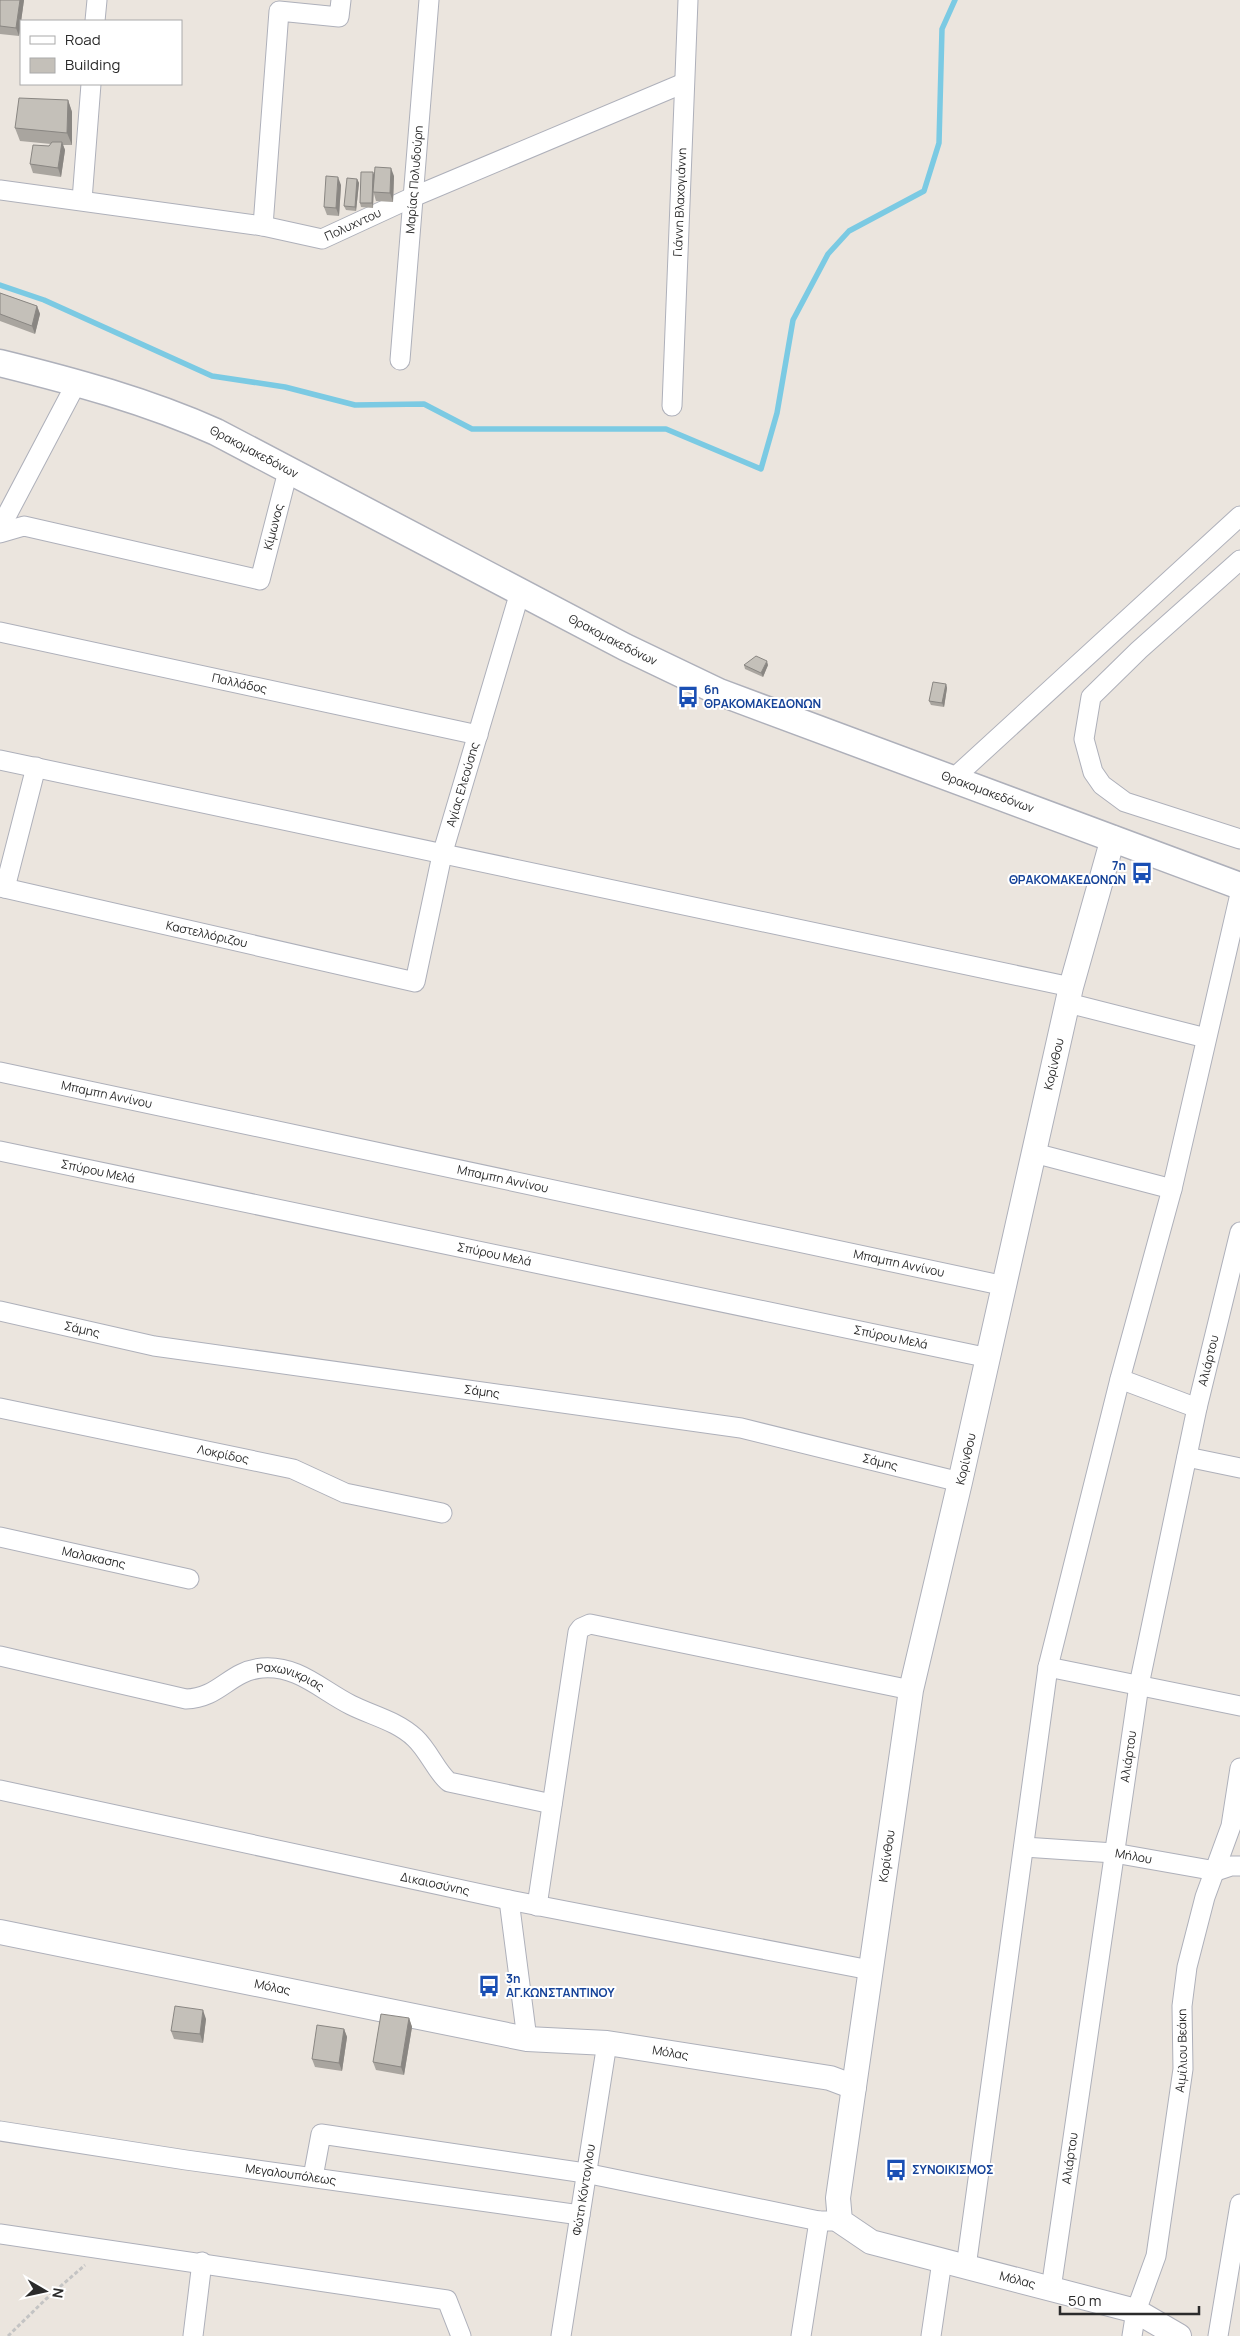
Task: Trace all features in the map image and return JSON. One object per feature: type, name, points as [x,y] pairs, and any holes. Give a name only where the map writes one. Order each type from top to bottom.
[{"type":"main road","name":"Θρακομακεδόνων","points":[[0,363],[77,382],[188,420],[625,647],[719,692],[1240,886]]},
{"type":"street","points":[[95,20],[97,0]]},
{"type":"street","points":[[263,226],[279,11],[339,17],[341,0]]},
{"type":"street","name":"Μαρίας Πολυδούρη","points":[[400,360],[429,0]]},
{"type":"street","name":"Γιάννη Βλαχογιάννη","points":[[672,406],[688,0]]},
{"type":"street","name":"Πολυχντου","points":[[0,190],[263,226],[322,239],[413,197],[684,84]]},
{"type":"street","points":[[82,200],[91,85]]},
{"type":"street","points":[[0,528],[77,382]]},
{"type":"street","name":"Κίμωνος","points":[[0,533],[24,526],[260,580],[288,471]]},
{"type":"street","points":[[954,778],[1240,516]]},
{"type":"street","points":[[1240,560],[1139,650],[1091,698],[1084,739],[1093,772],[1102,785],[1125,802],[1240,839]]},
{"type":"street","name":"Αγίας Ελεούσης","points":[[415,982],[442,855],[520,592]]},
{"type":"street","name":"Παλλάδος","points":[[0,632],[478,735]]},
{"type":"street","points":[[0,760],[442,855],[1070,995],[1206,1038]]},
{"type":"street","points":[[2,888],[36,767]]},
{"type":"street","name":"Κορίνθου","points":[[854,2087],[910,1690],[989,1358],[1070,995],[1113,838]]},
{"type":"street","name":"Καστελλόριζου","points":[[2,888],[415,982]]},
{"type":"street","points":[[966,2267],[1048,1667],[1120,1379],[1172,1189],[1240,894]]},
{"type":"street","name":"Μπαμπη Αννίνου","points":[[0,1072],[1005,1286]]},
{"type":"street","name":"Σπύρου Μελά","points":[[0,1151],[989,1358]]},
{"type":"street","points":[[1034,1153],[1172,1189]]},
{"type":"street","name":"Αλιάρτου","points":[[1051,2289],[1139,1685],[1197,1408],[1240,1232]]},
{"type":"street","name":"Σάμης","points":[[0,1311],[154,1346],[741,1428],[960,1482]]},
{"type":"street","points":[[1120,1379],[1197,1408]]},
{"type":"street","name":"Λοκρίδος","points":[[0,1408],[293,1469],[345,1493],[442,1513]]},
{"type":"street","points":[[1187,1457],[1240,1468]]},
{"type":"street","name":"Μαλακασης","points":[[0,1538],[189,1579]]},
{"type":"street","points":[[537,1906],[578,1632],[587,1624],[910,1690]]},
{"type":"street","name":"Ραχωνικριας","points":[[0,1656],[186,1699],[208,1696],[239,1674],[251,1670],[283,1669],[309,1679],[351,1705],[404,1728],[428,1752],[440,1773],[449,1782],[552,1804]]},
{"type":"street","points":[[1048,1667],[1240,1706]]},
{"type":"street","name":"Αιμίλιου Βεάκη","points":[[1132,2336],[1136,2311],[1146,2289],[1157,2246],[1183,2069],[1182,2006],[1187,1967],[1205,1897],[1216,1872],[1231,1826],[1240,1768]]},
{"type":"street","name":"Δικαιοσύνης","points":[[0,1790],[537,1906],[870,1970]]},
{"type":"street","name":"Μήλου","points":[[1024,1847],[1114,1853],[1216,1872],[1231,1866],[1240,1866]]},
{"type":"street","points":[[509,1900],[527,2039]]},
{"type":"street","name":"Μόλας","points":[[0,1932],[527,2039],[607,2044],[830,2078],[854,2087]]},
{"type":"street","name":"Φώτη Κόντογλου","points":[[561,2336],[585,2173],[607,2044]]},
{"type":"street","points":[[801,2336],[830,2221],[838,2198],[854,2087]]},
{"type":"street","name":"Μεγαλουπόλεως","points":[[0,2130],[580,2215]]},
{"type":"street","points":[[313,2177],[320,2134],[585,2173],[830,2221]]},
{"type":"street","points":[[1218,2336],[1240,2204]]},
{"type":"street","name":"Μόλας","points":[[830,2221],[872,2242],[1136,2311],[1179,2336]]},
{"type":"street","points":[[0,2234],[202,2262],[447,2300],[461,2336]]},
{"type":"street","points":[[931,2336],[942,2260]]},
{"type":"street","points":[[193,2336],[202,2262]]},
{"type":"path","points":[[8,2336],[46,2299],[105,2248]]},
{"type":"building","points":[[0,0],[20,0],[16,28],[0,26]]},
{"type":"building","points":[[19,98],[68,100],[67,133],[15,128]]},
{"type":"building","points":[[52,142],[62,142],[58,168],[30,164],[33,145],[49,146]]},
{"type":"building","points":[[375,167],[391,168],[390,193],[373,192]]},
{"type":"building","points":[[361,172],[373,172],[372,203],[360,203]]},
{"type":"building","points":[[326,176],[338,177],[336,208],[324,207]]},
{"type":"building","points":[[347,178],[357,179],[355,207],[344,206]]},
{"type":"building","points":[[0,293],[37,306],[32,326],[0,314]]},
{"type":"building","points":[[756,656],[767,661],[761,673],[744,665]]},
{"type":"building","points":[[933,682],[946,684],[942,703],[929,701]]},
{"type":"building","points":[[175,2006],[203,2010],[200,2034],[171,2031]]},
{"type":"building","points":[[381,2014],[409,2018],[401,2067],[373,2062]]},
{"type":"building","points":[[317,2025],[344,2029],[339,2063],[312,2059]]},
{"type":"waterway","points":[[0,285],[44,300],[212,376],[285,387],[355,405],[424,404],[472,429],[666,429],[761,469],[777,413],[793,320],[828,254],[849,231],[924,191],[939,143],[942,29],[955,0]]},
{"type":"place","name":"6η ΘΡΑΚΟΜΑΚΕΔΟΝΩΝ","points":[[688,697]]},
{"type":"place","name":"7η ΘΡΑΚΟΜΑΚΕΔΟΝΩΝ","points":[[1142,873]]},
{"type":"place","name":"3η ΑΓ.ΚΩΝΣΤΑΝΤΙΝΟΥ","points":[[489,1986]]},
{"type":"place","name":"ΣΥΝΟΙΚΙΣΜΟΣ","points":[[896,2170]]}]
